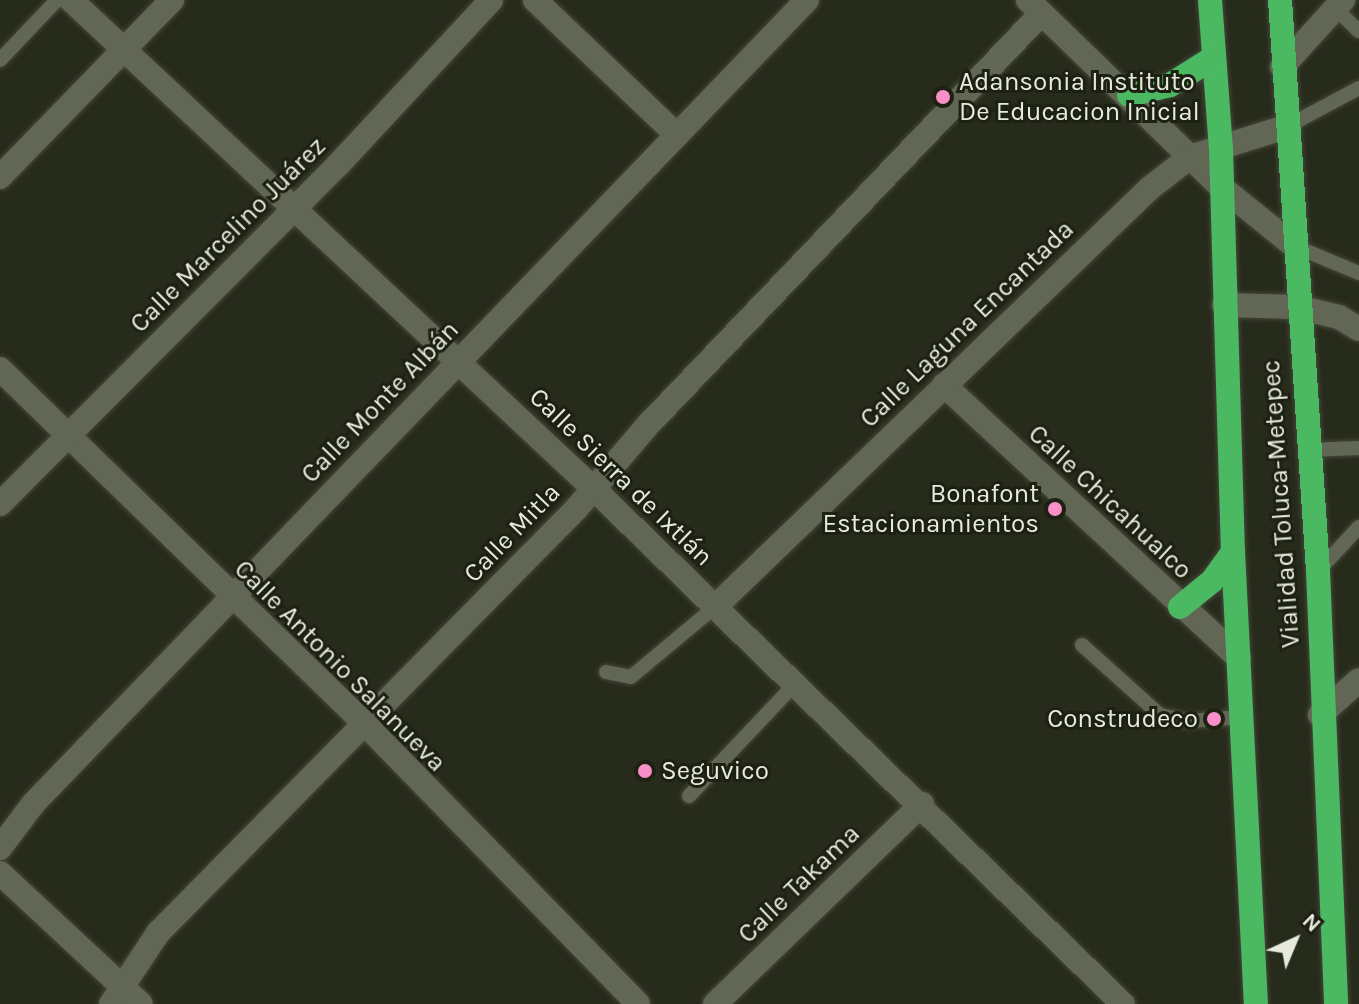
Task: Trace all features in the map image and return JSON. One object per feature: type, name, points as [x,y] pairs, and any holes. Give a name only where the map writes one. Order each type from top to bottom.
[{"type":"highway","name":"Vialidad Toluca-Metepec","points":[[1210,0],[1221,149],[1233,552],[1256,1004]]},
{"type":"highway","name":"Vialidad Toluca-Metepec","points":[[1280,0],[1297,307],[1318,571],[1320,715],[1336,1004]]},
{"type":"highway","points":[[1129,95],[1170,85],[1213,58]]},
{"type":"highway","points":[[1180,607],[1212,581],[1233,552]]},
{"type":"street","name":"Calle Sierra de Ixtlán","points":[[71,0],[296,206],[594,489],[922,804],[1123,1004]]},
{"type":"street","points":[[0,177],[172,0]]},
{"type":"street","name":"Calle Marcelino Juárez","points":[[0,504],[296,206],[491,0]]},
{"type":"street","points":[[535,0],[677,135]]},
{"type":"street","name":"Calle Monte Albán","points":[[0,848],[33,804],[807,0]]},
{"type":"street","points":[[1282,67],[1339,4]]},
{"type":"street","points":[[1035,7],[1220,186],[1294,246]]},
{"type":"street","name":"Calle Mitla","points":[[116,995],[158,933],[594,489],[647,426],[1035,7]]},
{"type":"street","name":"Calle Laguna Encantada","points":[[716,606],[1150,188],[1190,157],[1286,127]]},
{"type":"street","points":[[1224,305],[1297,307],[1339,317],[1359,329]]},
{"type":"street","name":"Calle Antonio Salanueva","points":[[0,369],[364,723],[638,1004]]},
{"type":"street","name":"Calle Chicahualco","points":[[944,385],[1180,607],[1239,658]]},
{"type":"street","points":[[1320,715],[1359,680]]},
{"type":"street","name":"Calle Takama","points":[[715,1004],[922,804]]},
{"type":"street","points":[[0,873],[116,995],[141,1004]]},
{"type":"lane","points":[[0,60],[57,0]]},
{"type":"lane","points":[[1339,4],[1359,31]]},
{"type":"lane","points":[[1286,127],[1359,88]]},
{"type":"lane","points":[[1294,246],[1359,273]]},
{"type":"lane","points":[[1307,450],[1359,448]]},
{"type":"lane","points":[[1318,571],[1359,527]]},
{"type":"lane","points":[[606,672],[624,680],[631,677],[716,606]]},
{"type":"lane","points":[[1082,645],[1160,715],[1189,721],[1242,717]]},
{"type":"lane","points":[[689,796],[795,684]]},
{"type":"place","name":"Adansonia Instituto De Educacion Inicial","points":[[943,97]]},
{"type":"place","name":"Bonafont Estacionamientos","points":[[1055,509]]},
{"type":"place","name":"Construdeco","points":[[1214,719]]},
{"type":"place","name":"Seguvico","points":[[645,771]]}]
